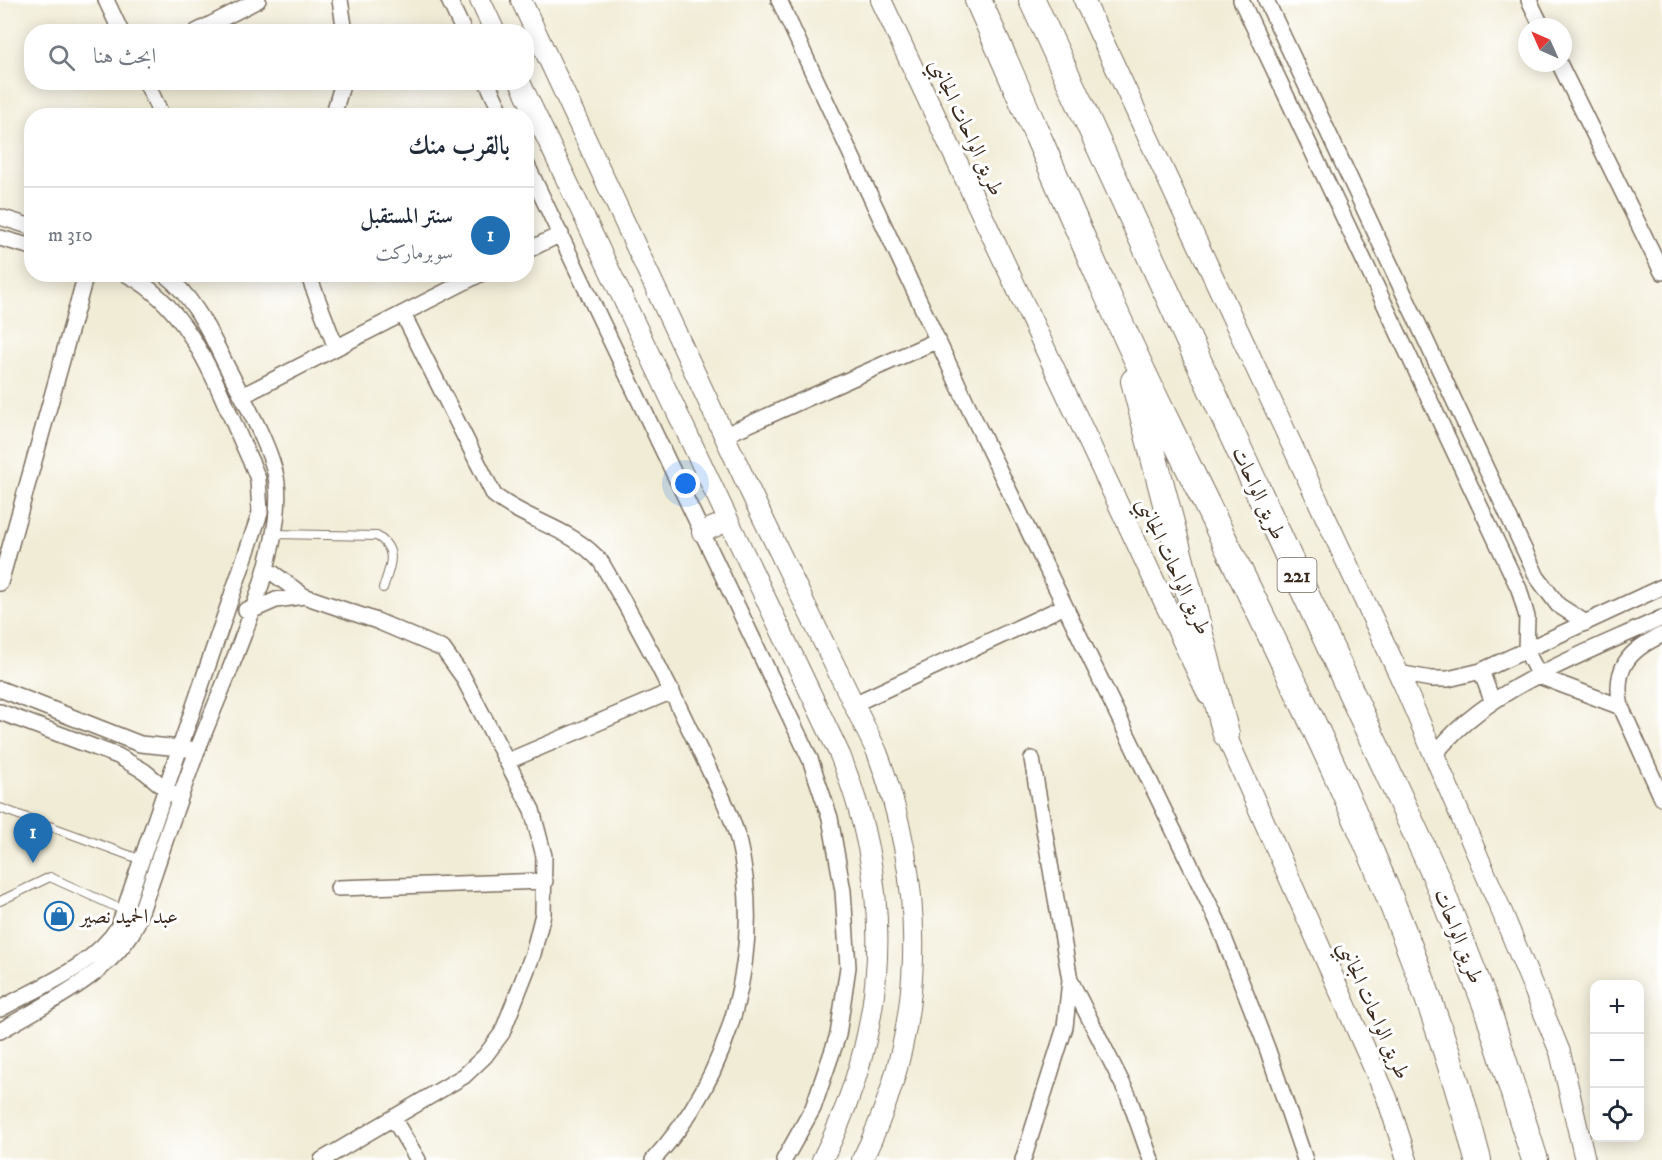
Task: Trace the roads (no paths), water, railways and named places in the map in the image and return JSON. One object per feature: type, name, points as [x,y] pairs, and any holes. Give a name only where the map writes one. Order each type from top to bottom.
[{"type":"highway","name":"221","points":[[978,0],[1119,325],[1372,850],[1433,1009],[1478,1160]]},
{"type":"highway","name":"طريق الواحات","points":[[1032,0],[1436,877],[1486,1005],[1534,1160]]},
{"type":"highway","points":[[1119,325],[1226,734]]},
{"type":"street","points":[[106,0],[117,24]]},
{"type":"street","points":[[212,24],[258,0]]},
{"type":"street","points":[[340,0],[344,24]]},
{"type":"street","points":[[449,0],[460,24]]},
{"type":"street","points":[[480,0],[491,24]]},
{"type":"street","points":[[521,0],[532,24]]},
{"type":"street","points":[[779,0],[938,340],[1217,920],[1267,1048],[1305,1160]]},
{"type":"street","name":"طريق الواحات الجانبي","points":[[881,0],[1226,734],[1387,1098],[1407,1160]]},
{"type":"street","points":[[1084,0],[1398,673],[1434,756],[1560,1052],[1585,1160]]},
{"type":"street","points":[[1241,0],[1519,589],[1527,617],[1526,650],[1539,676],[1621,707]]},
{"type":"street","points":[[1266,0],[1537,577],[1558,605],[1586,622]]},
{"type":"street","points":[[1529,0],[1538,18]]},
{"type":"street","points":[[534,28],[724,435],[877,752],[900,820],[907,854],[914,921],[913,986],[903,1049],[884,1112],[862,1160]]},
{"type":"street","points":[[1563,72],[1662,272]]},
{"type":"street","points":[[150,90],[158,108]]},
{"type":"street","points":[[335,108],[341,90]]},
{"type":"street","points":[[491,90],[499,108]]},
{"type":"street","points":[[524,90],[532,108]]},
{"type":"street","points":[[534,112],[840,754],[859,809],[872,866],[878,936],[871,1018],[856,1079],[822,1160]]},
{"type":"street","points":[[534,179],[810,759],[830,818],[843,891],[848,967],[838,1035],[813,1108],[784,1160]]},
{"type":"street","points":[[0,217],[24,224]]},
{"type":"street","points":[[534,247],[561,234]]},
{"type":"street","points":[[0,238],[24,245]]},
{"type":"street","points":[[0,583],[84,282]]},
{"type":"street","points":[[0,1009],[99,951],[110,940],[125,911],[260,513],[258,479],[184,323],[146,282]]},
{"type":"street","points":[[0,1031],[99,969],[127,943],[136,926],[197,751],[251,611],[266,568],[274,534],[278,496],[274,467],[242,396],[195,306],[172,282]]},
{"type":"street","points":[[311,282],[336,348]]},
{"type":"street","points":[[242,396],[465,282]]},
{"type":"street","points":[[1384,303],[1403,294]]},
{"type":"street","points":[[403,314],[494,495],[512,510],[573,537],[589,548],[601,562],[672,691],[737,837],[745,882],[747,928],[741,981],[733,1019],[719,1056],[689,1114],[653,1160]]},
{"type":"street","points":[[724,435],[938,340]]},
{"type":"street","points":[[702,532],[728,521]]},
{"type":"street","points":[[266,568],[304,596],[377,621],[444,649],[463,677],[532,810],[540,832],[544,856],[543,914],[533,954],[502,1033],[485,1056],[464,1076],[322,1160]]},
{"type":"street","points":[[1398,673],[1431,680],[1448,679],[1481,671],[1662,587]]},
{"type":"street","points":[[231,604],[251,611],[276,600],[304,596]]},
{"type":"street","points":[[854,704],[1065,606]]},
{"type":"street","points":[[1434,756],[1460,725],[1492,700],[1662,618]]},
{"type":"street","points":[[1662,635],[1637,648],[1626,660],[1620,676],[1618,692],[1621,707],[1662,798]]},
{"type":"street","points":[[1481,671],[1492,700]]},
{"type":"street","points":[[0,689],[140,744],[160,747],[181,746],[197,751]]},
{"type":"street","points":[[508,762],[672,691]]},
{"type":"street","points":[[0,712],[118,756],[144,771],[166,791],[180,798]]},
{"type":"street","points":[[1023,1160],[1065,1027],[1070,980],[1032,759]]},
{"type":"street","points":[[338,888],[545,881]]},
{"type":"street","points":[[1070,980],[1128,1095],[1151,1160]]},
{"type":"street","points":[[393,1118],[418,1160]]},
{"type":"lane","points":[[274,534],[377,536],[390,547],[393,555],[383,588]]},
{"type":"lane","points":[[0,808],[142,860]]},
{"type":"lane","points":[[0,901],[50,877],[125,911]]},
{"type":"place","name":"سنتر المستقبل","points":[[33,863]]},
{"type":"place","name":"عبد الحميد نصير","points":[[59,916]]}]
